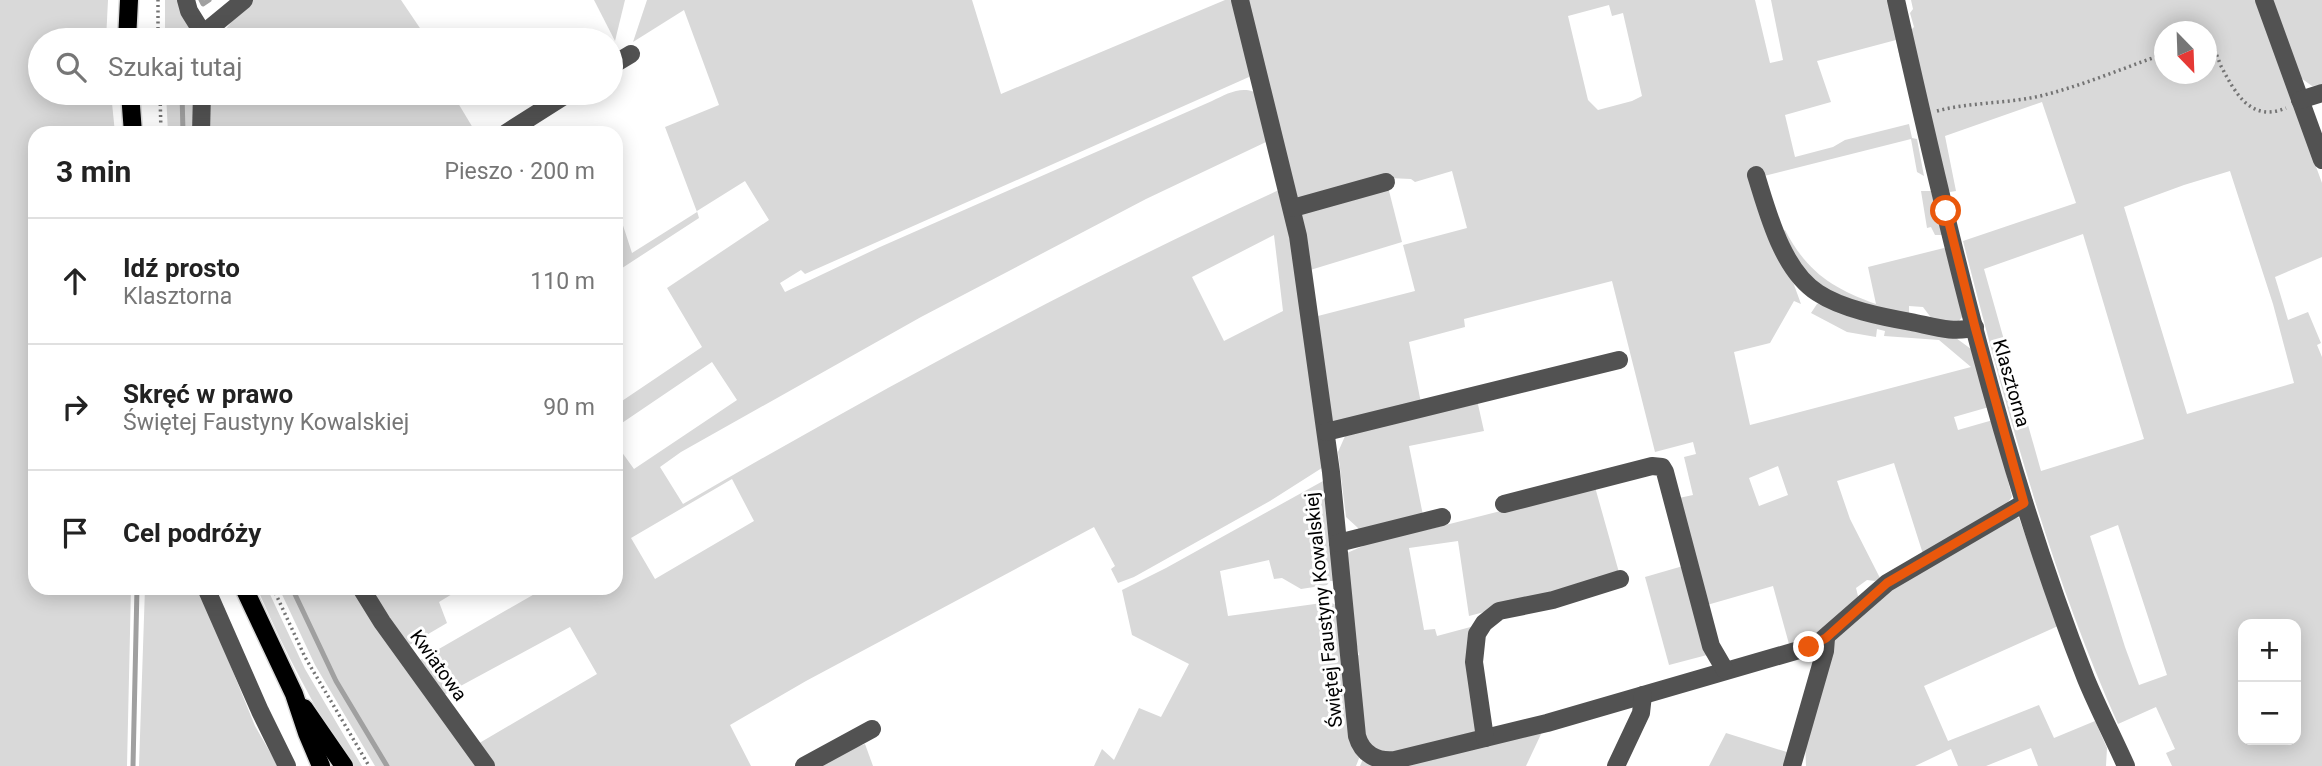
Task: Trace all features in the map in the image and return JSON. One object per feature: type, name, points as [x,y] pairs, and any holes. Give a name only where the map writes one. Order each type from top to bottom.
[{"type":"main road","points":[[128,28],[129,0]]},
{"type":"main road","points":[[131,105],[132,126]]},
{"type":"main road","points":[[247,595],[294,694],[321,766]]},
{"type":"main road","points":[[294,694],[344,766]]},
{"type":"street","points":[[186,0],[200,28]]},
{"type":"street","points":[[214,28],[244,0]]},
{"type":"street","name":"Świętej Faustyny Kowalskiej","points":[[1240,0],[1293,208],[1325,432],[1355,722],[1361,747],[1372,757],[1391,761],[1554,722],[1809,647],[1826,638],[1887,583],[2024,503]]},
{"type":"street","name":"Klasztorna","points":[[1896,0],[1975,327],[2024,503],[2087,680],[2126,766]]},
{"type":"street","points":[[2264,0],[2322,160]]},
{"type":"street","points":[[623,59],[631,54]]},
{"type":"street","points":[[2300,100],[2322,93]]},
{"type":"street","points":[[201,126],[202,105]]},
{"type":"street","points":[[517,126],[550,105]]},
{"type":"street","points":[[1756,175],[1771,223],[1782,247],[1799,274],[1818,294],[1896,320],[1956,331],[1975,327]]},
{"type":"street","points":[[1293,208],[1386,182]]},
{"type":"street","points":[[1325,432],[1619,360]]},
{"type":"street","points":[[1504,504],[1652,466],[1662,467],[1711,646],[1725,670]]},
{"type":"street","points":[[1338,543],[1443,517]]},
{"type":"street","points":[[1485,738],[1474,656],[1477,634],[1487,619],[1506,609],[1553,600],[1620,579]]},
{"type":"street","points":[[209,595],[287,766]]},
{"type":"street","name":"Kwiatowa","points":[[365,595],[486,766]]},
{"type":"street","points":[[1792,766],[1825,652],[1826,638]]},
{"type":"street","points":[[1616,766],[1641,713],[1643,695]]},
{"type":"street","points":[[804,766],[872,729]]},
{"type":"path","points":[[158,0],[158,28]]},
{"type":"path","points":[[2217,55],[2237,93],[2253,110],[2271,113],[2300,100]]},
{"type":"path","points":[[1922,115],[1956,106],[1989,105],[2042,95],[2154,58]]},
{"type":"path","points":[[160,105],[161,126]]},
{"type":"path","points":[[276,595],[305,657],[369,766]]},
{"type":"shaded area","points":[[0,0],[108,0],[107,28],[28,28],[28,105],[112,105],[114,126],[28,126],[28,595],[131,595],[127,766],[0,766]]},
{"type":"shaded area","points":[[165,0],[179,0],[192,28],[165,28]]},
{"type":"shaded area","points":[[249,0],[401,0],[420,28],[227,28]]},
{"type":"shaded area","points":[[594,0],[625,0],[618,28],[608,28]]},
{"type":"shaded area","points":[[647,0],[972,0],[1001,94],[1225,0],[1236,0],[1253,67],[1249,77],[805,274],[801,270],[780,283],[785,292],[880,247],[1228,93],[1238,90],[1255,92],[1292,225],[1325,466],[1270,501],[1134,577],[1118,583],[1111,569],[1115,566],[1094,527],[806,681],[730,725],[751,766],[490,766],[476,745],[597,674],[570,627],[442,696],[418,661],[533,595],[623,595],[623,454],[634,469],[737,400],[712,362],[623,422],[623,400],[702,347],[667,288],[769,220],[745,181],[697,211],[699,218],[623,267],[623,225],[632,253],[697,212],[665,127],[719,105],[684,10],[633,42]],"holes":[[[1266,142],[1279,190],[1127,263],[977,340],[829,420],[683,504],[660,467],[681,452],[921,317],[1146,199]],[[1274,235],[1283,311],[1224,341],[1192,277]],[[732,479],[754,521],[655,579],[631,538]]]},
{"type":"shaded area","points":[[1245,0],[1755,0],[1770,63],[1783,60],[1771,0],[1891,0],[1904,58],[1901,63],[1896,40],[1817,61],[1831,102],[1785,115],[1795,157],[1833,147],[1845,140],[1909,124],[1912,138],[1917,139],[1924,176],[1917,172],[1911,139],[1760,177],[1798,278],[1793,282],[1801,304],[1794,301],[1770,343],[1734,352],[1750,425],[1971,367],[1939,340],[1884,336],[1885,331],[1877,329],[1876,337],[1847,332],[1811,313],[1817,304],[1822,302],[1956,338],[1971,349],[1989,407],[1954,417],[1958,430],[1993,420],[2012,497],[2004,507],[1923,554],[1894,463],[1837,481],[1850,519],[1880,578],[1875,581],[1867,580],[1856,588],[1859,600],[1825,629],[1789,644],[1773,586],[1707,605],[1679,498],[1693,495],[1684,457],[1696,454],[1693,442],[1655,452],[1612,281],[1464,319],[1465,327],[1409,342],[1421,403],[1333,424],[1314,317],[1415,291],[1403,245],[1467,228],[1452,171],[1415,182],[1411,179],[1389,178],[1299,203]],"holes":[[[1609,5],[1612,16],[1623,13],[1642,96],[1598,110],[1588,100],[1568,16]],[[1778,466],[1788,495],[1759,506],[1749,478]]]},
{"type":"shaded area","points":[[1911,0],[2255,0],[2322,183],[2322,257],[2275,277],[2288,320],[2308,312],[2321,343],[2317,345],[2322,357],[2322,766],[2172,766],[2166,753],[2175,749],[2156,707],[2118,724],[2093,666],[2030,486],[1963,241],[2076,203],[2042,102],[1945,136],[1956,191],[1950,192],[1946,186],[1908,33],[1914,27],[1910,13],[1913,9]],"holes":[[[2230,171],[2273,304],[2294,383],[2187,414],[2124,207]],[[2083,234],[2144,439],[2041,471],[1984,269]],[[2118,525],[2167,675],[2139,685],[2090,536]]]},
{"type":"shaded area","points":[[2273,0],[2322,0],[2322,85],[2312,86],[2301,78]]},
{"type":"shaded area","points":[[167,105],[195,105],[194,126],[168,126]]},
{"type":"shaded area","points":[[207,105],[459,105],[472,126],[206,126]]},
{"type":"shaded area","points":[[1388,187],[1402,242],[1307,271],[1298,212]]},
{"type":"shaded area","points":[[1921,191],[1931,191],[1942,235],[1935,235],[1931,227],[1927,228]]},
{"type":"shaded area","points":[[1785,230],[1802,257],[1822,277],[1846,292],[1876,304],[1868,267],[1944,248],[1948,250],[1963,316],[1957,323],[1935,323],[1923,307],[1909,306],[1909,316],[1890,315],[1815,285],[1779,233]]},
{"type":"shaded area","points":[[1477,400],[1484,431],[1409,446],[1426,530],[1595,487],[1620,576],[1469,616],[1458,541],[1409,548],[1424,630],[1435,629],[1437,636],[1478,625],[1482,735],[1389,755],[1366,745],[1353,657],[1359,655],[1354,634],[1347,553],[1363,546],[1358,528],[1346,517],[1338,452],[1346,434]]},
{"type":"shaded area","points":[[1323,481],[1326,483],[1336,581],[1301,589],[1282,578],[1274,579],[1269,560],[1220,571],[1228,616],[1329,602],[1339,606],[1360,756],[1356,766],[1094,766],[1102,749],[1114,760],[1139,708],[1161,717],[1189,664],[1132,635],[1122,590]]},
{"type":"shaded area","points":[[2012,516],[2019,518],[2058,626],[1924,686],[1948,741],[2039,705],[2054,738],[2095,721],[2107,748],[2106,766],[2038,766],[2031,748],[1986,766],[1958,766],[1951,749],[1915,766],[1806,766],[1805,738],[1833,643],[1841,630],[1879,595]]},
{"type":"shaded area","points":[[1683,566],[1707,655],[1669,665],[1645,577]]},
{"type":"shaded area","points":[[145,595],[202,595],[255,726],[278,766],[139,766]]},
{"type":"shaded area","points":[[260,595],[270,595],[305,669],[362,766],[350,766],[312,701]]},
{"type":"shaded area","points":[[282,595],[360,595],[480,766],[375,766],[315,665]]},
{"type":"shaded area","points":[[372,595],[450,595],[439,602],[447,623],[406,647]]},
{"type":"shaded area","points":[[1817,649],[1788,766],[1709,766],[1726,733],[1790,753]]},
{"type":"shaded area","points":[[1542,732],[1526,766],[1360,766],[1363,759]]},
{"type":"shaded area","points":[[865,744],[873,766],[810,766],[838,753]]},
{"type":"waterway","points":[[201,0],[203,4],[209,0]]},
{"type":"waterway","points":[[182,105],[183,126]]},
{"type":"waterway","points":[[133,766],[137,595]]},
{"type":"waterway","points":[[295,595],[336,681],[387,766]]},
{"type":"route","points":[[1809,647],[1826,638],[1887,583],[2024,503],[1997,412],[1946,211]]}]
